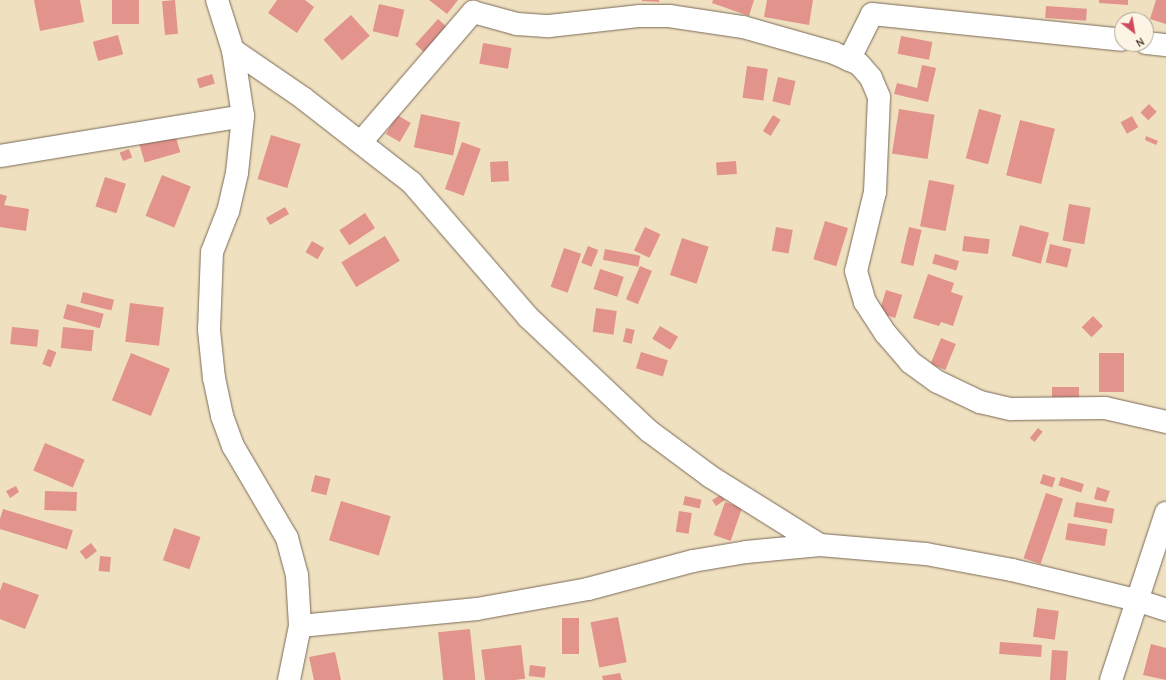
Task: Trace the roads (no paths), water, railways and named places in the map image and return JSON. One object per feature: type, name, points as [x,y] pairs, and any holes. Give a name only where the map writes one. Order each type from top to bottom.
[{"type":"street","points":[[217,0],[233,50],[243,116],[237,172],[228,211],[212,252],[209,330],[214,378],[222,416],[233,446],[287,538],[297,575],[300,626],[289,680]]},
{"type":"street","points":[[361,142],[476,6],[517,24],[549,26],[640,16],[669,16],[743,27],[849,60],[859,64],[871,78],[879,97],[875,192],[856,271],[865,302],[886,334],[910,362],[938,382],[980,402],[1011,409],[1105,408],[1166,422]]},
{"type":"street","points":[[849,60],[872,14],[1114,39]]},
{"type":"street","points":[[1154,44],[1166,45]]},
{"type":"street","points":[[233,50],[361,142],[412,184],[528,317],[649,431],[711,477],[820,544]]},
{"type":"street","points":[[0,156],[243,116]]},
{"type":"street","points":[[1111,680],[1136,600],[1161,534],[1166,513]]},
{"type":"street","points":[[300,626],[477,609],[588,589],[693,561],[746,552],[820,544],[926,554],[1012,570],[1136,600],[1166,610]]}]
